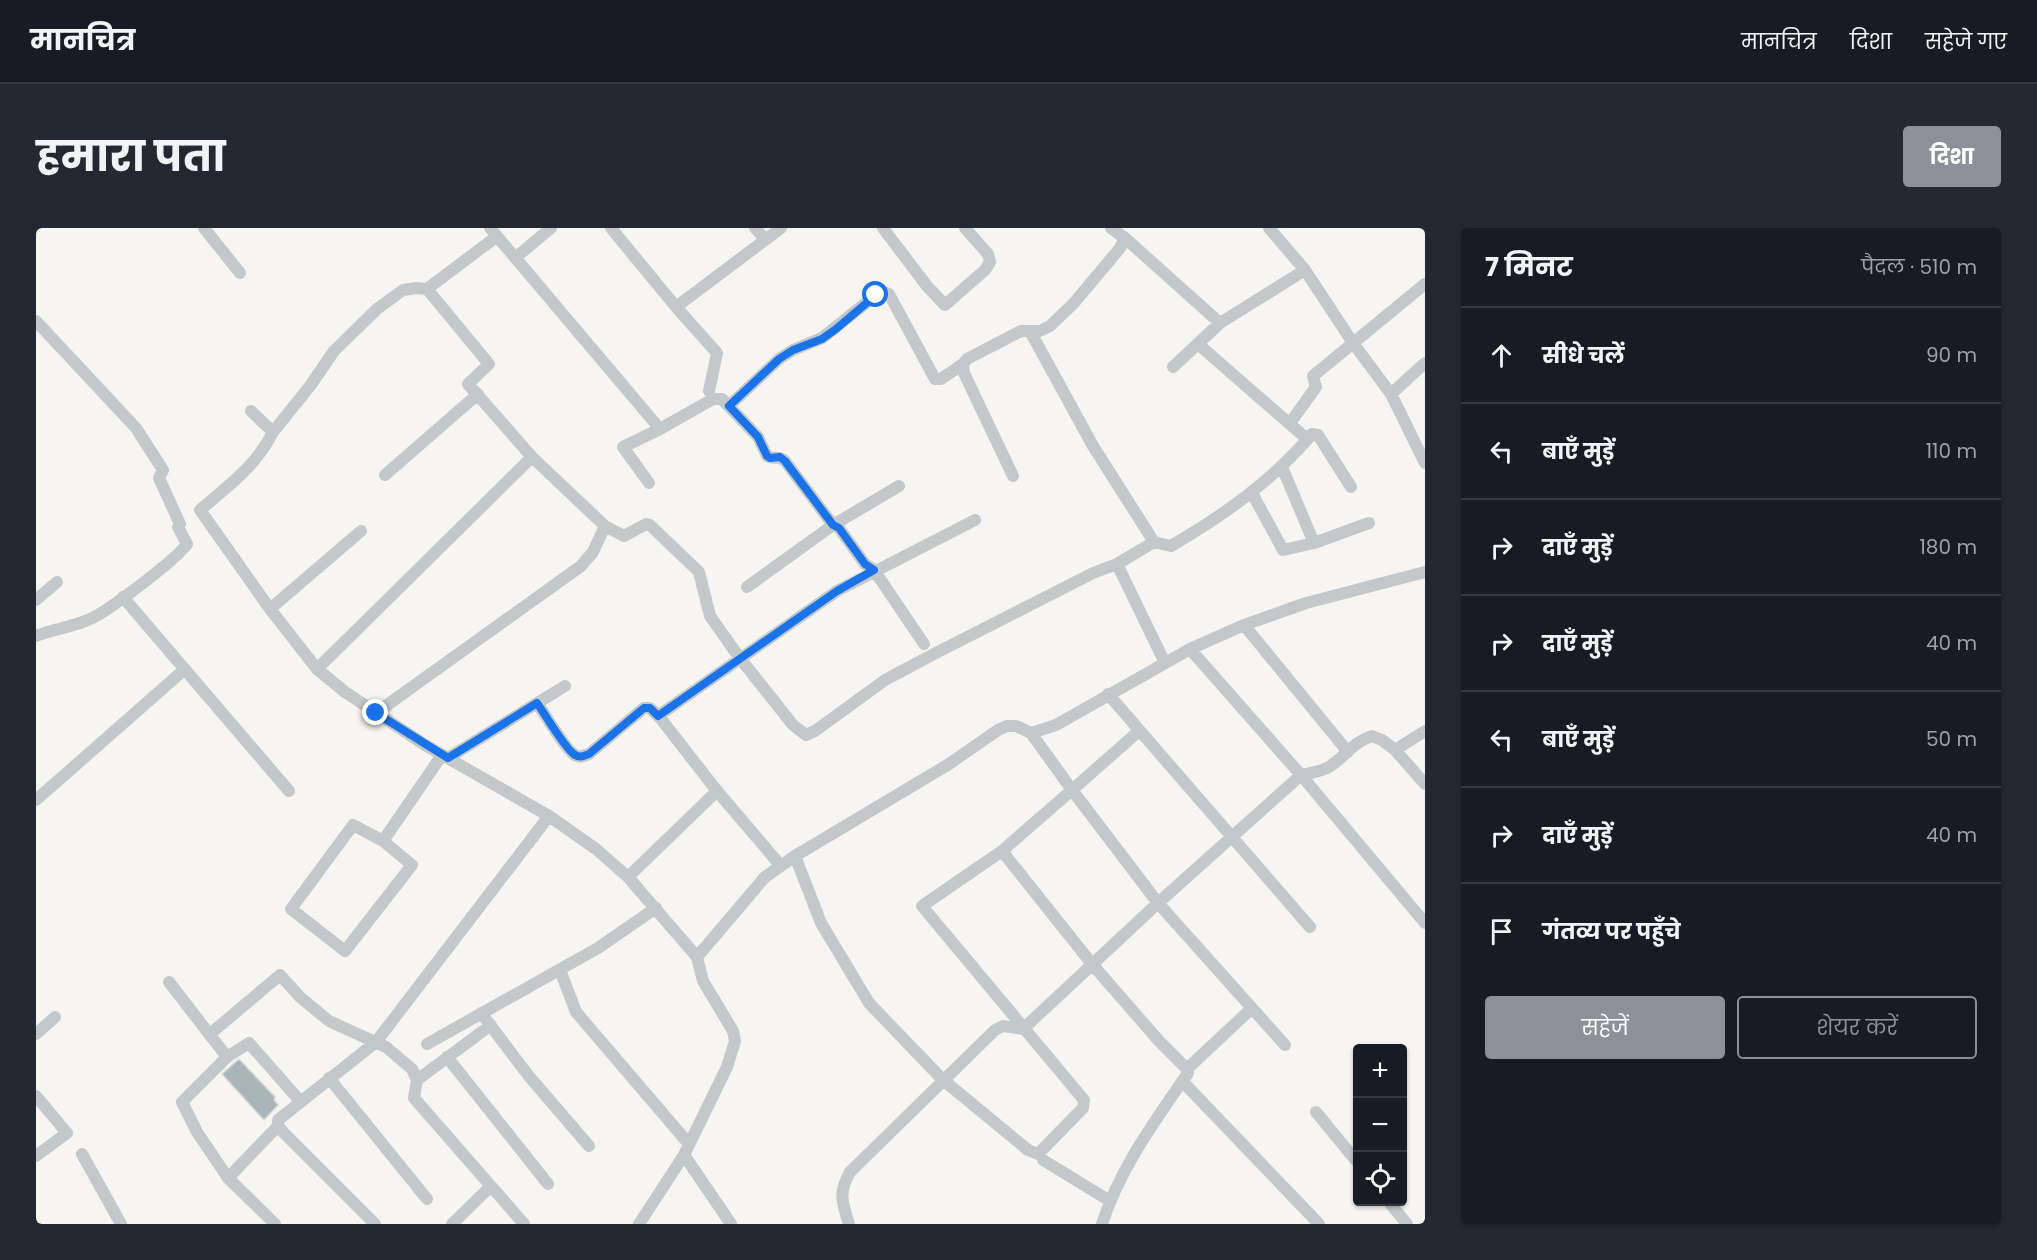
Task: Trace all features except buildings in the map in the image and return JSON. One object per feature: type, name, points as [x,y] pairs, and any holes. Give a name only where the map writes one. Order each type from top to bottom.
[{"type":"street","points":[[204,228],[240,273]]},
{"type":"street","points":[[515,258],[551,228]]},
{"type":"street","points":[[611,228],[717,353],[709,391]]},
{"type":"street","points":[[755,228],[765,240]]},
{"type":"street","points":[[676,307],[781,228]]},
{"type":"street","points":[[883,228],[927,286],[945,305],[990,262],[988,254],[965,228]]},
{"type":"street","points":[[1111,228],[1220,323]]},
{"type":"street","points":[[1269,228],[1305,270],[1353,343],[1391,394],[1425,463]]},
{"type":"street","points":[[427,290],[493,232],[660,429]]},
{"type":"street","points":[[729,406],[779,359],[793,350],[822,339],[881,291],[889,294],[936,379],[941,379],[967,359],[1021,331],[1046,329],[1066,312],[1120,248],[1125,238]]},
{"type":"street","points":[[1173,367],[1220,323],[1305,270]]},
{"type":"street","points":[[1290,423],[1316,387],[1313,376],[1425,284]]},
{"type":"street","points":[[639,1224],[687,1150],[727,1067],[735,1041],[733,1031],[703,981],[697,957],[657,908],[628,877],[596,849],[549,816],[445,757],[376,713],[317,669],[270,609],[200,510],[255,462],[273,432],[310,386],[334,351],[377,309],[403,290],[416,288],[427,290],[489,364],[468,384],[532,457],[605,526],[624,536],[646,524],[650,525],[699,572],[710,616],[793,725],[806,735],[885,680],[932,655],[1093,573],[1117,564],[1154,542],[1171,546],[1252,493],[1282,467],[1312,434],[1318,435],[1351,487]]},
{"type":"street","points":[[36,321],[136,428],[163,470],[159,478],[180,524],[179,531],[187,544],[166,564],[101,614],[36,636]]},
{"type":"street","points":[[1030,331],[1093,446],[1154,542]]},
{"type":"street","points":[[1198,345],[1307,440]]},
{"type":"street","points":[[1391,394],[1425,363]]},
{"type":"street","points":[[963,364],[964,374],[1013,476]]},
{"type":"street","points":[[385,475],[478,394]]},
{"type":"street","points":[[649,483],[623,447],[713,399],[722,399],[758,437],[767,456],[780,457],[785,461],[833,525],[839,528],[865,564],[874,570],[924,644]]},
{"type":"street","points":[[251,411],[273,432]]},
{"type":"street","points":[[317,669],[532,457]]},
{"type":"street","points":[[1282,467],[1314,543]]},
{"type":"street","points":[[747,587],[833,525],[899,486]]},
{"type":"street","points":[[1252,493],[1282,550],[1314,543],[1369,524]]},
{"type":"street","points":[[658,716],[739,657],[837,591],[975,520]]},
{"type":"street","points":[[376,713],[581,566],[593,552],[605,526]]},
{"type":"street","points":[[270,609],[361,531]]},
{"type":"street","points":[[1117,564],[1165,663]]},
{"type":"street","points":[[1031,733],[1056,725],[1190,649],[1244,625],[1306,603],[1425,573]]},
{"type":"street","points":[[36,600],[57,582]]},
{"type":"street","points":[[123,597],[289,790]]},
{"type":"street","points":[[1244,625],[1348,752]]},
{"type":"street","points":[[1190,649],[1301,774],[1425,923]]},
{"type":"street","points":[[36,800],[185,669]]},
{"type":"street","points":[[383,841],[445,757],[565,686]]},
{"type":"street","points":[[1108,694],[1310,927]]},
{"type":"street","points":[[537,703],[568,748],[574,754],[582,757],[589,754],[644,708],[650,708],[781,866]]},
{"type":"street","points":[[697,957],[765,877],[795,856],[949,764],[998,730],[1007,726],[1016,726],[1031,733],[1158,903],[1285,1045]]},
{"type":"street","points":[[795,856],[821,923],[869,1003],[942,1079],[1028,1150],[1038,1154],[1085,1104],[1081,1096],[922,906],[1002,852],[1139,731]]},
{"type":"street","points":[[1395,750],[1425,731]]},
{"type":"street","points":[[1023,1029],[1301,774],[1324,769],[1348,752],[1360,739],[1371,736],[1382,740],[1395,750],[1425,784]]},
{"type":"street","points":[[628,877],[717,791]]},
{"type":"street","points":[[228,1178],[278,1126],[278,1120],[376,1042],[549,816]]},
{"type":"street","points":[[353,825],[383,841],[412,865],[345,951],[291,909],[353,825]]},
{"type":"street","points":[[1002,852],[1092,964],[1159,1041],[1187,1069]]},
{"type":"street","points":[[427,1044],[598,948],[657,908]]},
{"type":"street","points":[[560,970],[576,1012],[687,1150],[731,1224]]},
{"type":"street","points":[[210,1034],[280,975],[300,998],[329,1021],[386,1047],[411,1069],[417,1080],[414,1098],[524,1224]]},
{"type":"street","points":[[169,982],[227,1057]]},
{"type":"street","points":[[1102,1224],[1110,1201],[1138,1148],[1188,1072],[1187,1069],[1252,1008]]},
{"type":"street","points":[[481,1013],[528,1075],[589,1146]]},
{"type":"street","points":[[36,1034],[54,1017]]},
{"type":"street","points":[[417,1080],[491,1025]]},
{"type":"street","points":[[849,1224],[841,1200],[843,1184],[850,1172],[994,1030],[1003,1026],[1023,1029]]},
{"type":"street","points":[[275,1224],[228,1178],[196,1132],[182,1102],[227,1057],[249,1043],[300,1101]]},
{"type":"street","points":[[447,1058],[548,1184]]},
{"type":"street","points":[[329,1078],[427,1199]]},
{"type":"street","points":[[1182,1081],[1319,1224]]},
{"type":"street","points":[[36,1096],[67,1132],[36,1156]]},
{"type":"street","points":[[1316,1112],[1353,1157]]},
{"type":"street","points":[[278,1126],[375,1224]]},
{"type":"street","points":[[82,1154],[121,1224]]},
{"type":"street","points":[[1043,1160],[1110,1201]]},
{"type":"street","points":[[452,1224],[490,1187]]},
{"type":"street","points":[[1392,1206],[1407,1224]]},
{"type":"route","points":[[376,713],[448,758],[537,703],[568,748],[574,754],[582,757],[589,754],[644,708],[650,708],[658,716],[739,657],[837,591],[874,570],[865,564],[839,528],[833,525],[785,461],[780,457],[767,456],[752,428],[729,406],[779,359],[793,350],[822,339],[876,295]]}]
